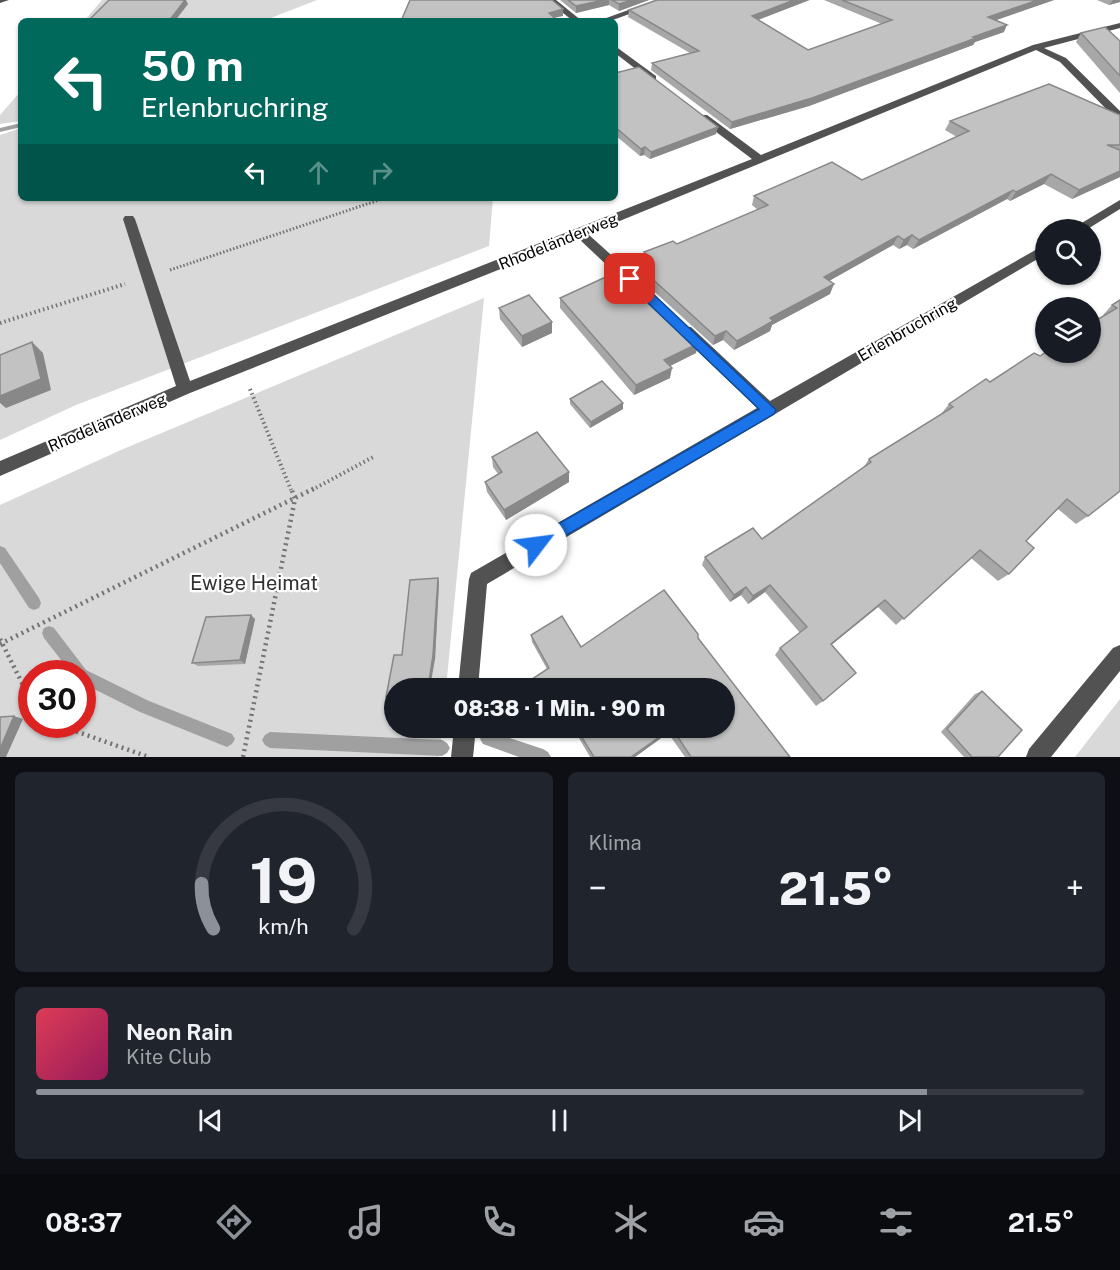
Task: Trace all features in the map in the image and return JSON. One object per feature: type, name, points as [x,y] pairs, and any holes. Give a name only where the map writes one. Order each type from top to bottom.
[{"type":"street","points":[[0,2],[5,0]]},
{"type":"street","points":[[551,0],[574,18]]},
{"type":"street","points":[[611,18],[664,0]]},
{"type":"street","name":"Rhodeländerweg","points":[[0,469],[185,389],[580,233],[1036,47],[1120,25]]},
{"type":"street","points":[[1036,47],[1063,60],[1120,117]]},
{"type":"street","points":[[618,51],[661,85]]},
{"type":"street","points":[[698,113],[760,160]]},
{"type":"street","points":[[1095,219],[1120,204]]},
{"type":"street","points":[[129,219],[185,389]]},
{"type":"street","points":[[580,233],[647,295]]},
{"type":"street","name":"Erlenbruchring","points":[[469,678],[477,579],[1035,254]]},
{"type":"street","points":[[674,320],[769,410]]},
{"type":"street","points":[[1037,757],[1120,655]]},
{"type":"street","points":[[462,757],[464,738]]},
{"type":"path","points":[[0,323],[149,277],[376,201]]},
{"type":"path","points":[[243,757],[295,499],[250,389]]},
{"type":"path","points":[[18,675],[1,642],[295,499],[375,456]]},
{"type":"path","points":[[94,738],[149,757]]},
{"type":"green space","points":[[102,0],[317,0],[271,18],[87,18]]},
{"type":"green space","points":[[18,94],[18,121],[0,124],[0,115]]},
{"type":"green space","points":[[18,129],[18,201],[493,201],[489,246],[76,405],[0,440],[0,135]]},
{"type":"green space","name":"Ewige Heimat","points":[[484,298],[447,678],[384,678],[384,738],[441,738],[439,757],[0,757],[0,505],[121,450]]},
{"type":"green space","points":[[1120,699],[1120,757],[1075,757]]},
{"type":"building","points":[[109,0],[185,0],[171,18],[91,18]]},
{"type":"building","points":[[410,0],[552,0],[563,9],[549,13],[555,18],[402,18]]},
{"type":"building","points":[[568,0],[604,0],[576,6]]},
{"type":"building","points":[[612,0],[632,0],[619,4]]},
{"type":"building","points":[[657,0],[794,0],[752,16],[808,50],[892,20],[842,0],[1038,0],[988,17],[1007,25],[973,37],[976,38],[812,98],[732,122],[652,63],[699,51],[629,10]]},
{"type":"building","points":[[1105,27],[1120,41],[1120,76],[1081,33]]},
{"type":"building","points":[[639,67],[718,127],[651,152],[645,147],[641,149],[618,130],[618,72]]},
{"type":"building","points":[[1049,84],[1120,115],[1120,145],[1107,145],[1120,150],[1120,171],[1079,190],[1051,174],[1016,192],[1013,190],[919,240],[912,235],[904,240],[898,236],[824,277],[834,284],[770,318],[773,321],[737,341],[726,331],[715,336],[636,264],[650,257],[644,252],[673,241],[677,244],[768,205],[754,196],[832,162],[862,180],[969,131],[950,121]]},
{"type":"building","points":[[621,270],[699,343],[664,360],[672,368],[636,385],[560,298]]},
{"type":"building","points":[[529,295],[552,322],[522,336],[499,308]]},
{"type":"building","points":[[1120,300],[1120,491],[1088,516],[1067,499],[1026,541],[1034,548],[1009,574],[980,550],[904,619],[885,600],[831,644],[856,673],[823,701],[780,648],[807,627],[770,585],[753,596],[746,587],[734,595],[705,557],[753,528],[762,539],[871,462],[869,459],[953,407],[949,404],[986,379],[990,382],[1034,353],[1035,363],[1101,363],[1101,317],[1117,308],[1112,305]]},
{"type":"building","points":[[32,342],[41,379],[0,396],[0,355]]},
{"type":"building","points":[[602,381],[623,403],[591,422],[570,399]]},
{"type":"building","points":[[537,432],[569,472],[504,510],[485,482],[502,472],[492,457]]},
{"type":"building","points":[[438,578],[430,678],[390,678],[394,655],[402,655],[410,580]]},
{"type":"building","points":[[664,590],[729,678],[534,678],[549,668],[531,635],[562,616],[581,647]]},
{"type":"building","points":[[251,615],[240,660],[192,663],[206,617]]},
{"type":"building","points":[[735,686],[790,757],[691,757],[679,738],[735,738]]},
{"type":"building","points":[[982,691],[1022,730],[998,757],[972,757],[947,729]]},
{"type":"building","points":[[14,716],[0,749],[0,717]]},
{"type":"building","points":[[582,738],[658,738],[631,757],[594,757]]},
{"type":"waterway","points":[[0,130],[18,126]]},
{"type":"waterway","points":[[0,552],[34,603]]},
{"type":"waterway","points":[[49,633],[70,660]]},
{"type":"waterway","points":[[96,682],[145,707],[227,739]]},
{"type":"waterway","points":[[488,739],[543,757]]},
{"type":"waterway","points":[[270,740],[442,748]]},
{"type":"route","points":[[536,545],[769,410],[630,279]]}]
